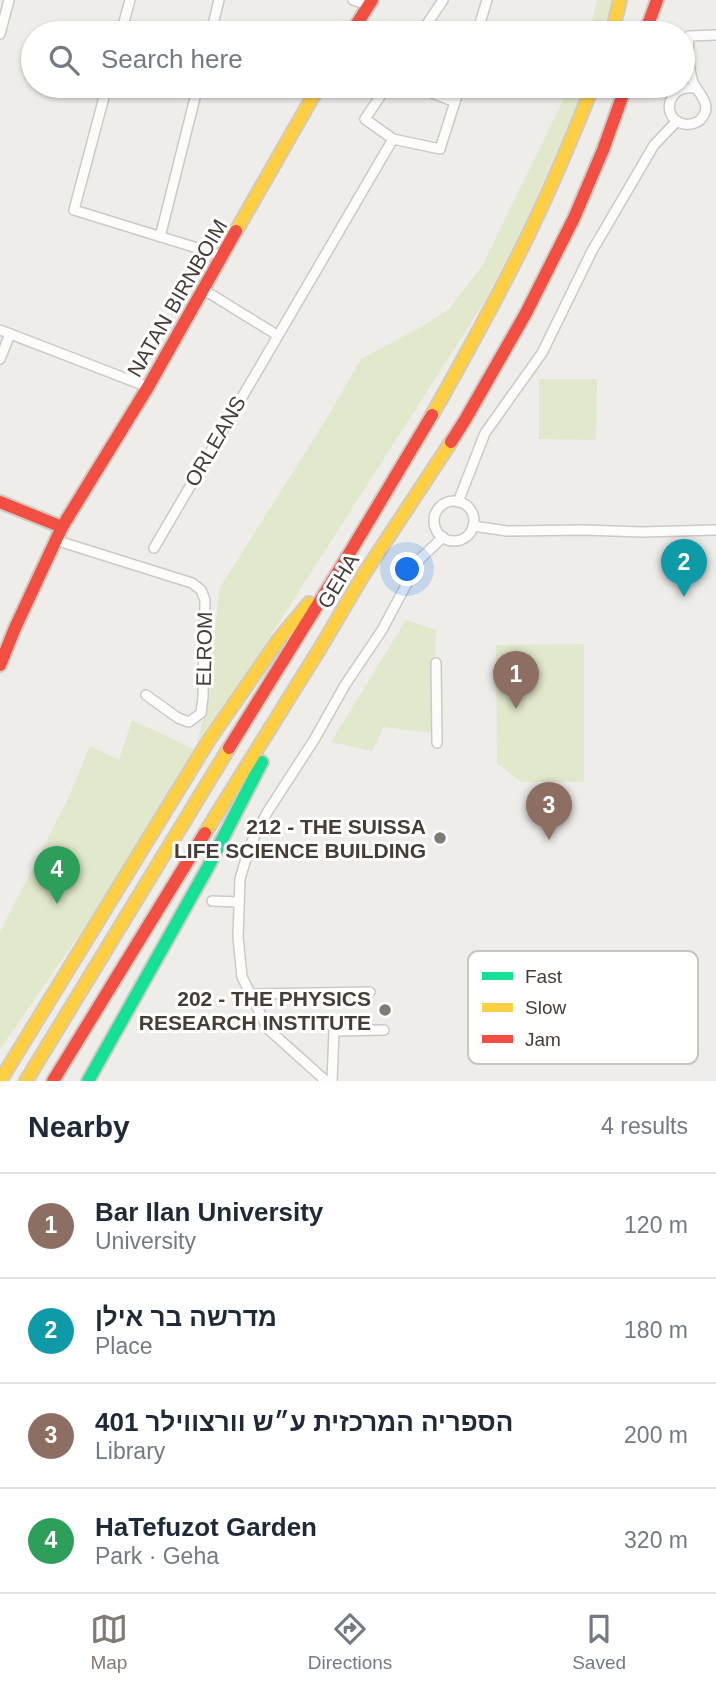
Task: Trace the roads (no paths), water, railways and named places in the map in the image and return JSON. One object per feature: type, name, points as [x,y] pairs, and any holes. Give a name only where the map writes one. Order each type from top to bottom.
[{"type":"main road","points":[[615,21],[620,0]]},
{"type":"main road","points":[[649,21],[657,0]]},
{"type":"main road","points":[[358,21],[370,2]]},
{"type":"main road","name":"NATAN BIRNBOIM","points":[[0,665],[62,527],[148,387],[312,98]]},
{"type":"main road","name":"GEHA","points":[[26,1081],[388,492],[499,294],[544,203],[588,98]]},
{"type":"main road","name":"GEHA","points":[[54,1081],[364,574],[465,420],[526,313],[574,218],[622,98]]},
{"type":"main road","points":[[6,504],[62,527]]},
{"type":"main road","points":[[1,1081],[190,769],[279,639],[349,554]]},
{"type":"main road","points":[[88,1081],[208,867],[319,650]]},
{"type":"main road","points":[[0,1058],[94,927]]},
{"type":"main road","points":[[65,1081],[125,962]]},
{"type":"street","points":[[0,34],[9,0]]},
{"type":"street","points":[[124,21],[130,0]]},
{"type":"street","points":[[214,21],[219,0]]},
{"type":"street","points":[[353,0],[370,2]]},
{"type":"street","points":[[429,21],[443,0]]},
{"type":"street","points":[[481,21],[487,0]]},
{"type":"street","points":[[695,36],[716,35]]},
{"type":"street","points":[[671,98],[669,107],[677,121],[685,124],[697,122],[711,103],[695,89]]},
{"type":"street","points":[[104,98],[74,210],[223,257]]},
{"type":"street","points":[[160,237],[195,98]]},
{"type":"street","points":[[379,98],[365,119],[393,139],[440,149],[456,98]]},
{"type":"street","points":[[445,98],[455,102]]},
{"type":"street","points":[[458,502],[485,433],[542,353],[592,251],[654,145],[677,121]]},
{"type":"street","name":"ORLEANS","points":[[154,548],[393,139]]},
{"type":"street","points":[[204,290],[277,335]]},
{"type":"street","points":[[0,330],[148,387]]},
{"type":"street","points":[[0,359],[10,334]]},
{"type":"street","points":[[458,502],[469,508],[474,520],[473,526],[460,540],[453,541],[443,537],[436,530],[434,523],[437,512],[446,503],[458,502]]},
{"type":"street","points":[[473,526],[507,531],[716,530]]},
{"type":"street","points":[[326,1081],[268,1029],[242,977],[238,937],[240,879],[250,845],[268,811],[382,630],[420,559],[443,537]]},
{"type":"street","name":"ELROM","points":[[55,540],[192,583],[201,590],[205,600],[201,713],[189,722],[178,718],[146,695]]},
{"type":"street","points":[[436,663],[437,743]]},
{"type":"street","points":[[212,901],[239,902]]},
{"type":"street","points":[[251,995],[370,992]]},
{"type":"street","points":[[332,1081],[334,1031],[384,1030]]},
{"type":"place","name":"מדרשה בר אילן","points":[[684,597]]},
{"type":"place","name":"Bar Ilan University","points":[[516,709]]},
{"type":"place","name":"212 - THE SUISSA LIFE SCIENCE BUILDING","points":[[440,838]]},
{"type":"place","name":"401 הספריה המרכזית ע״ש וורצווילר","points":[[549,840]]},
{"type":"place","name":"HaTefuzot Garden","points":[[57,904]]},
{"type":"place","name":"202 - THE PHYSICS RESEARCH INSTITUTE","points":[[385,1010]]}]
